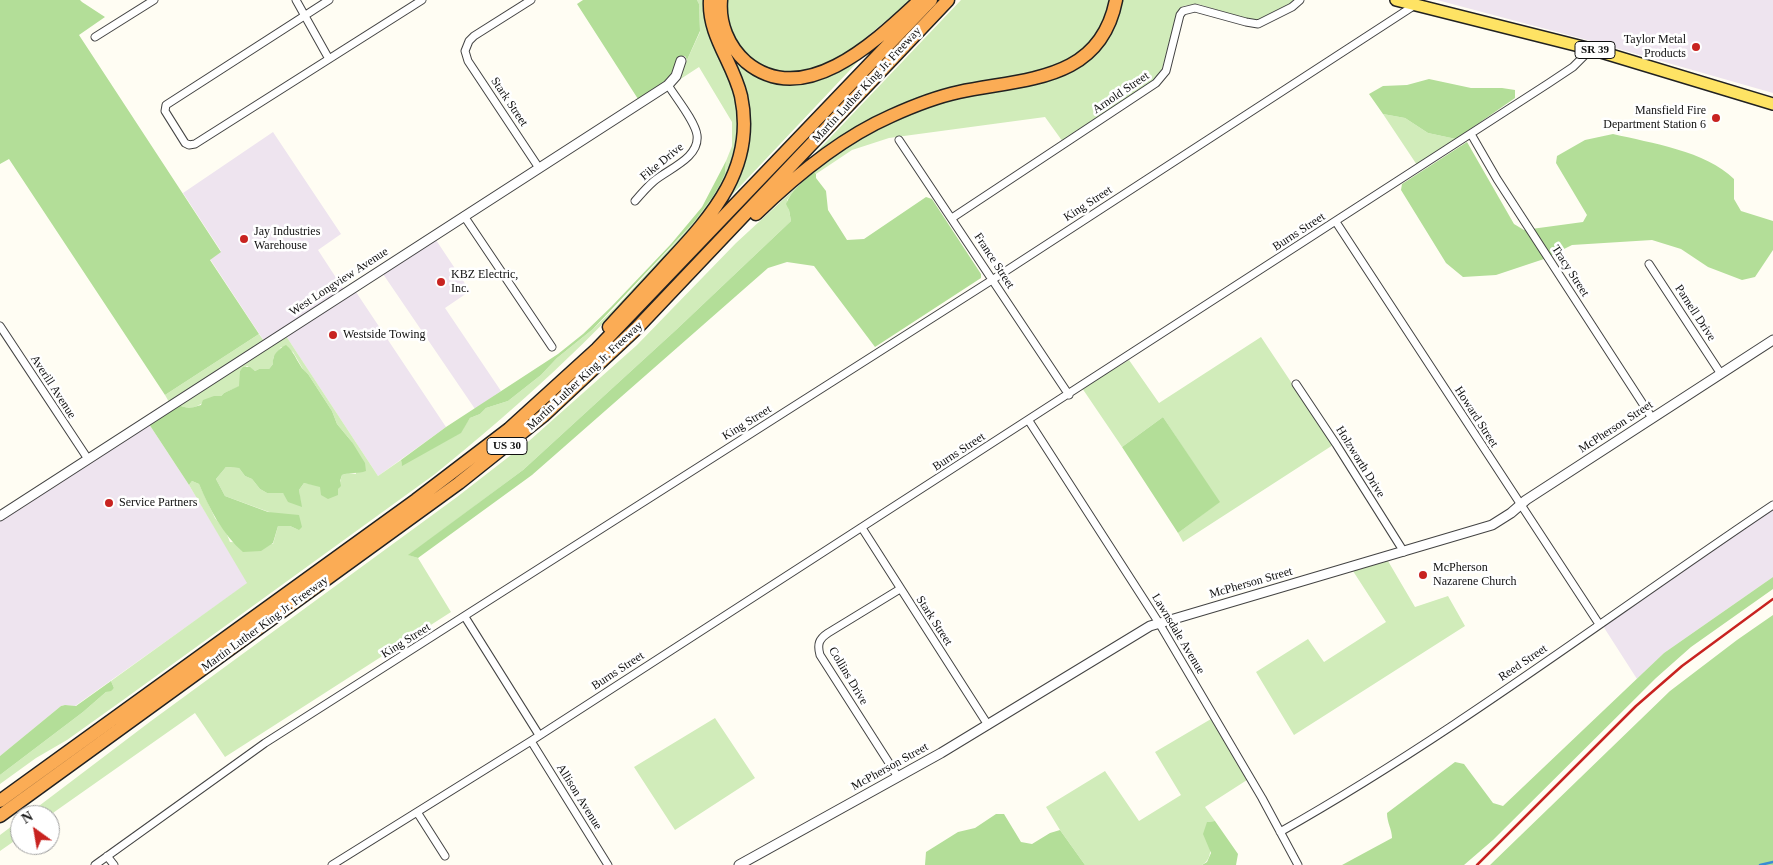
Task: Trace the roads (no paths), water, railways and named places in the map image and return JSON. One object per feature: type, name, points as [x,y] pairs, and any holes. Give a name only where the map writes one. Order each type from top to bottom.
[{"type":"highway","points":[[479,453],[501,427],[557,378],[626,309],[703,224],[719,203],[729,185],[741,151],[744,122],[743,109],[735,77],[713,31],[710,20],[710,0]]},
{"type":"highway","points":[[721,0],[720,15],[723,26],[731,45],[742,58],[751,66],[767,74],[797,79],[822,73],[850,57],[893,24],[920,0]]},
{"type":"highway","name":"Martin Luther King Jr. Freeway","points":[[0,801],[479,453],[536,406],[613,334],[931,0]]},
{"type":"highway","name":"Martin Luther King Jr. Freeway","points":[[0,816],[459,484],[543,416],[637,328],[948,0]]},
{"type":"highway","points":[[605,359],[634,340],[762,208],[836,148],[890,116],[931,100],[1052,74],[1077,63],[1090,52],[1101,38],[1109,24],[1116,0]]},
{"type":"highway","points":[[0,826],[50,789],[112,735]]},
{"type":"highway","points":[[0,793],[34,768],[60,757]]},
{"type":"main road","name":"SR 39","points":[[1396,0],[1592,49],[1773,104]]},
{"type":"street","points":[[95,37],[154,0]]},
{"type":"street","points":[[296,0],[329,59]]},
{"type":"street","points":[[329,0],[166,105],[164,111],[185,143],[189,145],[195,144],[422,0]]},
{"type":"street","name":"Stark Street","points":[[531,0],[474,36],[465,47],[465,55],[539,168]]},
{"type":"street","name":"Arnold Street","points":[[952,218],[1156,84],[1166,72],[1180,15],[1183,10],[1195,8],[1258,24],[1292,7],[1300,0]]},
{"type":"street","name":"King Street","points":[[95,865],[265,743],[992,280],[1414,4]]},
{"type":"street","name":"Burns Street","points":[[332,865],[531,741],[1029,421],[1573,67],[1592,49]]},
{"type":"street","name":"West Longview Avenue","points":[[0,516],[668,85],[673,81],[681,61]]},
{"type":"street","name":"Fike Drive","points":[[634,200],[653,181],[689,156],[695,149],[697,142],[695,128],[668,85]]},
{"type":"street","name":"Tracy Street","points":[[1471,134],[1497,179],[1652,418]]},
{"type":"street","name":"France Street","points":[[899,140],[1069,395]]},
{"type":"street","points":[[464,216],[552,347]]},
{"type":"street","name":"Howard Street","points":[[1336,222],[1599,624]]},
{"type":"street","name":"Parnell Drive","points":[[1649,264],[1721,374]]},
{"type":"street","name":"Averill Avenue","points":[[0,326],[88,459]]},
{"type":"street","name":"McPherson Street","points":[[739,865],[988,725],[1143,629],[1492,525],[1773,340]]},
{"type":"street","name":"Holzworth Drive","points":[[1296,384],[1404,552]]},
{"type":"street","name":"Lawnsdale Avenue","points":[[1029,421],[1159,623],[1298,865]]},
{"type":"street","name":"Reed Street","points":[[1280,832],[1324,807],[1400,759],[1773,505]]},
{"type":"street","name":"Stark Street","points":[[862,528],[988,725]]},
{"type":"street","name":"Collins Drive","points":[[898,777],[820,655],[818,645],[822,637],[900,589]]},
{"type":"street","points":[[465,617],[539,735]]},
{"type":"street","name":"Allison Avenue","points":[[531,741],[608,865]]},
{"type":"street","points":[[418,812],[445,856]]},
{"type":"street","points":[[107,856],[114,865]]},
{"type":"waterway","points":[[1760,865],[1773,862]]},
{"type":"railway","points":[[1477,865],[1636,706],[1682,666],[1773,599]]},
{"type":"place","name":"Taylor Metal Products","points":[[1696,47]]},
{"type":"place","name":"Mansfield Fire Department Station 6","points":[[1716,118]]},
{"type":"place","name":"Jay Industries Warehouse","points":[[244,239]]},
{"type":"place","name":"KBZ Electric, Inc.","points":[[441,282]]},
{"type":"place","name":"Westside Towing","points":[[333,335]]},
{"type":"place","name":"Service Partners","points":[[109,503]]},
{"type":"place","name":"McPherson Nazarene Church","points":[[1423,575]]}]
